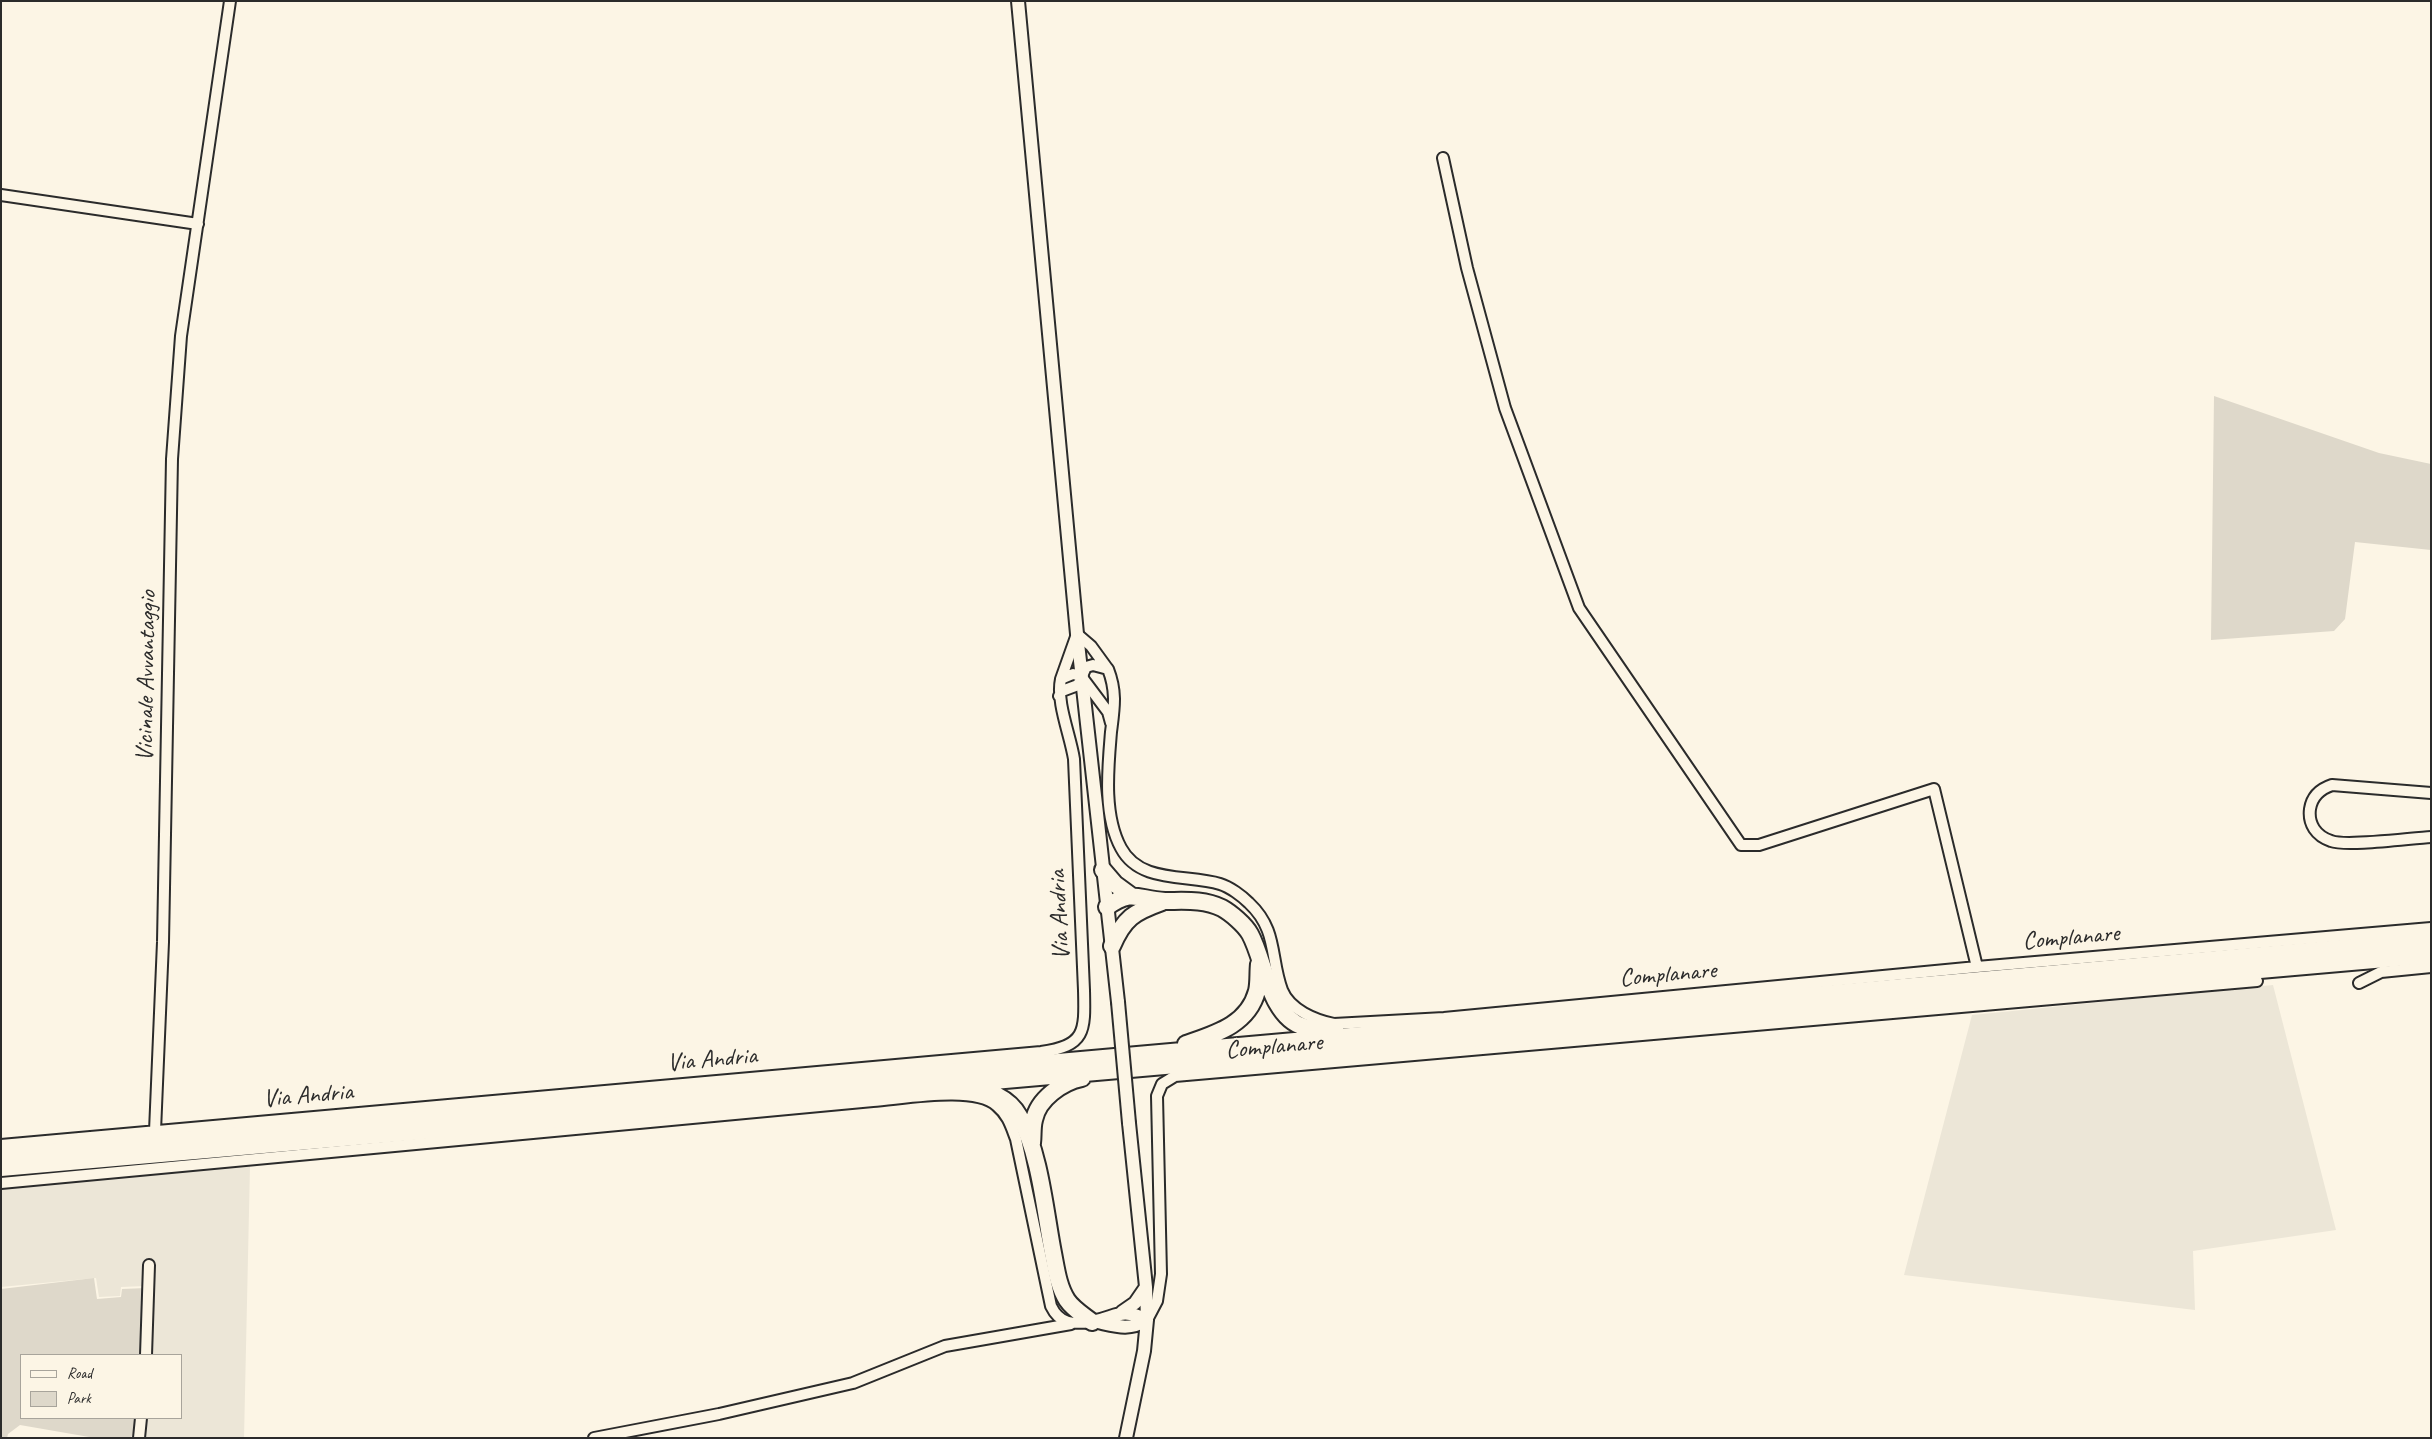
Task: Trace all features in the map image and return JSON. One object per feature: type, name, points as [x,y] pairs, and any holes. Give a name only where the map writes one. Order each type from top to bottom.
[{"type":"highway","points":[[1103,870],[1115,884],[1130,895],[1164,901],[1194,900],[1222,908],[1249,933],[1270,987],[1283,1013],[1303,1027],[1324,1029],[1395,1027],[1409,1031]]},
{"type":"highway","points":[[1107,906],[1120,898],[1130,895]]},
{"type":"highway","points":[[1107,906],[1122,911],[1136,911],[1164,901]]},
{"type":"highway","points":[[1112,946],[1118,932],[1136,911]]},
{"type":"highway","points":[[1,1156],[2431,940]]},
{"type":"highway","points":[[1,1168],[2431,955]]},
{"type":"highway","points":[[1162,1053],[1226,1030],[1246,1014],[1257,991],[1259,959]]},
{"type":"highway","points":[[1032,1146],[1034,1119],[1040,1105],[1060,1086],[1075,1080],[1129,1069]]},
{"type":"highway","points":[[912,1088],[978,1089],[993,1093],[1008,1103],[1019,1115],[1032,1146],[1057,1276],[1066,1299],[1076,1310],[1094,1322]]},
{"type":"street","name":"Vicinale Avvantaggio","points":[[155,1131],[163,942],[172,459],[181,336],[230,1]]},
{"type":"street","points":[[1018,1],[1081,676],[1118,1002],[1146,1287],[1147,1320],[1144,1351],[1126,1438]]},
{"type":"street","points":[[1443,158],[1467,268],[1505,408],[1579,608],[1740,845],[1759,845],[1934,789],[1977,967]]},
{"type":"street","points":[[1,194],[198,224]]},
{"type":"street","points":[[1059,696],[1061,679],[1077,634]]},
{"type":"street","name":"Complanare","points":[[1077,634],[1092,646],[1108,669],[1116,696],[1108,771],[1109,799],[1114,829],[1121,848],[1132,863],[1147,871],[1221,884],[1250,904],[1266,925],[1274,948],[1282,991],[1294,1005],[1316,1020],[1334,1024],[1444,1018],[1977,967],[2431,928]]},
{"type":"street","points":[[1059,696],[1062,691],[1078,685],[1086,668],[1093,665],[1108,669]]},
{"type":"street","points":[[1061,679],[1073,674],[1081,676]]},
{"type":"street","name":"Complanare","points":[[1081,676],[1108,712],[1112,726]]},
{"type":"street","name":"Via Andria","points":[[1,1145],[1040,1052],[1069,1047],[1076,1040],[1085,1022],[1074,759],[1059,696]]},
{"type":"street","points":[[1085,712],[1103,704]]},
{"type":"street","points":[[2431,793],[2332,785],[2321,789],[2311,802],[2309,817],[2314,831],[2331,842],[2431,837]]},
{"type":"street","points":[[2359,983],[2381,972],[2431,967]]},
{"type":"street","name":"Complanare","points":[[1147,1320],[1157,1301],[1161,1274],[1157,1096],[1162,1084],[1175,1076],[2257,982]]},
{"type":"street","points":[[1,1183],[873,1101],[963,1094],[980,1096],[996,1104],[1008,1118],[1016,1139],[1051,1306],[1055,1316],[1063,1322],[1072,1324]]},
{"type":"street","points":[[146,1354],[149,1266]]},
{"type":"street","points":[[594,1438],[719,1414],[853,1383],[945,1346],[1072,1324],[1094,1322],[1122,1312],[1134,1302],[1146,1287]]},
{"type":"street","points":[[1122,1312],[1135,1314],[1147,1320]]},
{"type":"street","points":[[1094,1322],[1125,1328],[1137,1326],[1147,1320]]},
{"type":"street","points":[[1125,1328],[1144,1351]]},
{"type":"street","points":[[139,1438],[141,1419]]},
{"type":"shaded area","points":[[2273,985],[2336,1230],[2193,1251],[2195,1310],[1904,1275],[1972,1015]]},
{"type":"shaded area","points":[[250,1166],[244,1438],[136,1438],[137,1419],[182,1419],[182,1354],[141,1354],[145,1286],[121,1287],[120,1296],[99,1297],[96,1278],[1,1287],[1,1187]]},
{"type":"green space","points":[[2214,396],[2379,453],[2431,464],[2431,550],[2355,542],[2345,619],[2334,631],[2211,640]]},
{"type":"green space","points":[[94,1278],[97,1299],[121,1297],[122,1289],[146,1288],[142,1354],[20,1354],[20,1419],[138,1419],[131,1438],[95,1438],[20,1425],[8,1434],[7,1438],[1,1438],[1,1289]]}]
